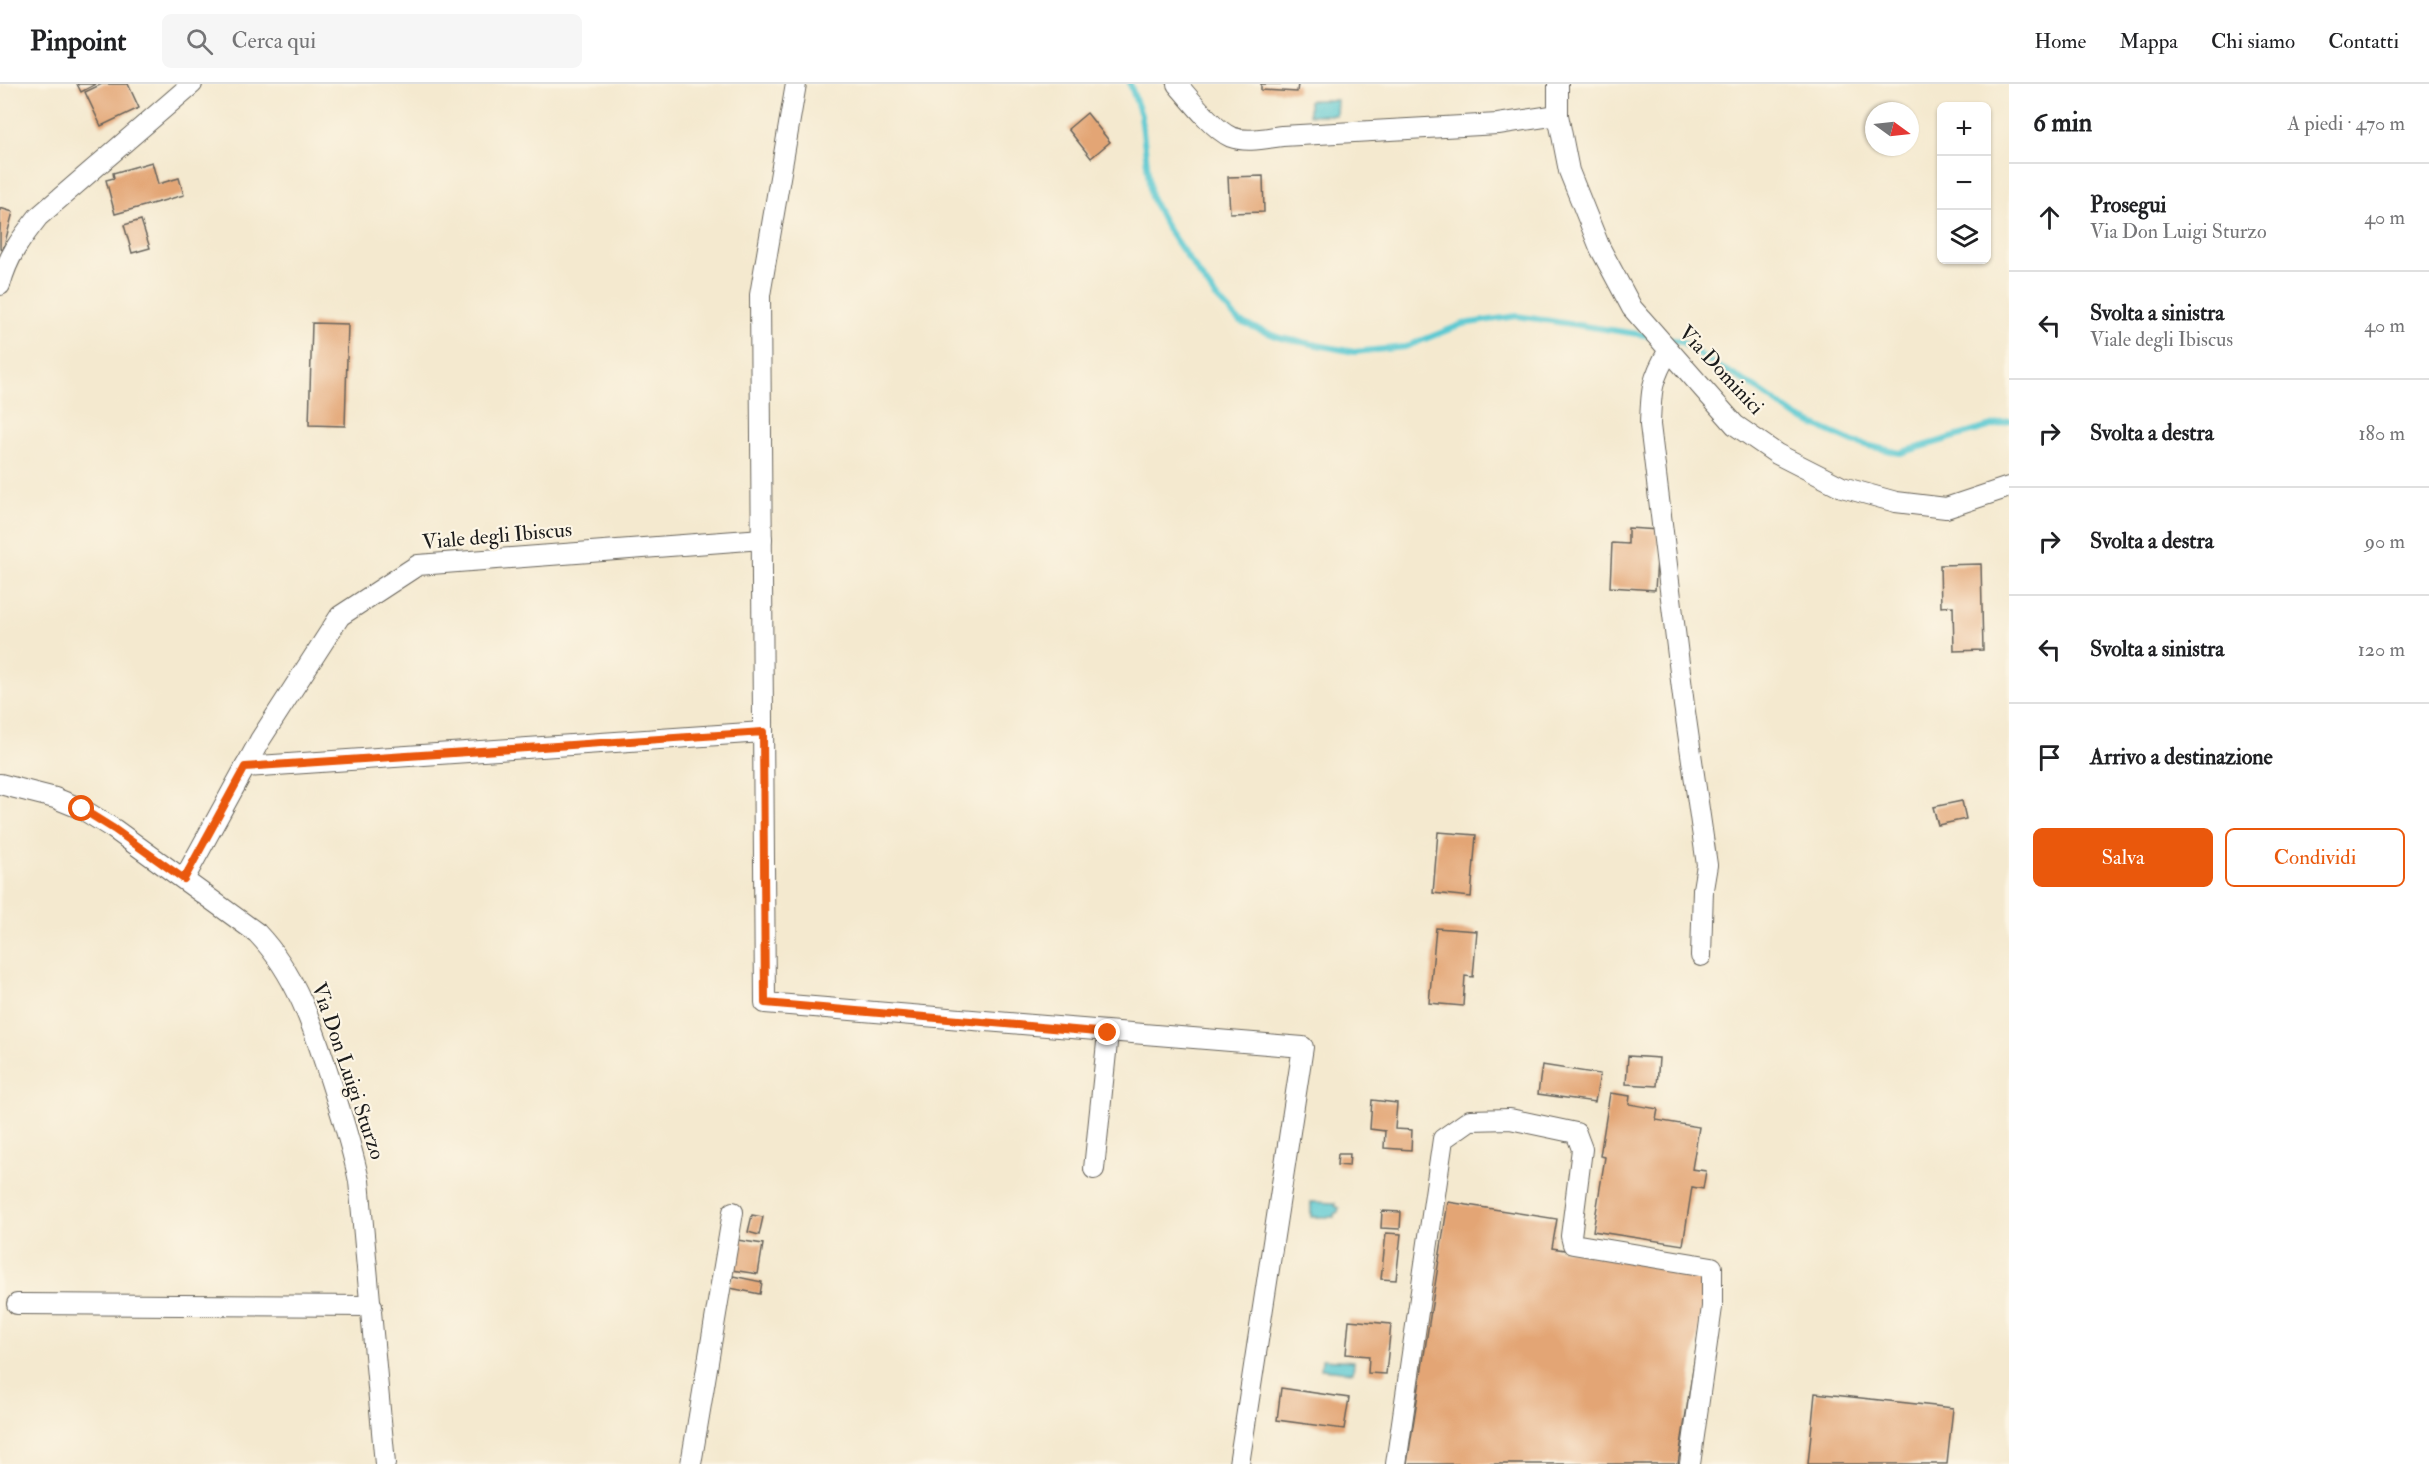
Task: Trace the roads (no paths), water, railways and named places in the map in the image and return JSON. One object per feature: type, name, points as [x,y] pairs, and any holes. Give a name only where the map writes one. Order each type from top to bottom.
[{"type":"street","points":[[0,285],[4,268],[17,243],[38,218],[192,84]]},
{"type":"street","points":[[796,84],[760,295],[765,1003],[1108,1033],[1303,1047],[1239,1464]]},
{"type":"street","points":[[1177,84],[1218,128],[1230,136],[1251,140],[1282,136],[1498,124],[1558,115]]},
{"type":"street","name":"Via Dominici","points":[[1558,84],[1558,115],[1569,171],[1600,248],[1632,308],[1735,426],[1777,454],[1842,487],[1896,501],[1946,508],[2009,487]]},
{"type":"street","points":[[1667,348],[1655,374],[1651,392],[1650,425],[1707,865],[1703,889],[1701,956]]},
{"type":"street","name":"Viale degli Ibiscus","points":[[184,879],[260,740],[340,616],[418,566],[762,539]]},
{"type":"street","points":[[245,767],[763,732]]},
{"type":"street","name":"Via Don Luigi Sturzo","points":[[0,784],[55,798],[82,809],[114,829],[256,933],[272,948],[296,986],[316,1037],[352,1146],[359,1181],[385,1464]]},
{"type":"street","points":[[1094,1169],[1108,1033]]},
{"type":"street","points":[[1396,1464],[1443,1139],[1470,1120],[1510,1119],[1576,1133],[1582,1149],[1571,1236],[1573,1244],[1712,1267],[1712,1307],[1690,1464]]},
{"type":"street","points":[[691,1464],[733,1212]]},
{"type":"street","points":[[17,1304],[372,1306]]},
{"type":"water","points":[[1309,100],[1337,100],[1336,115],[1309,115]]},
{"type":"water","points":[[1311,1202],[1335,1203],[1335,1206],[1339,1208],[1338,1212],[1334,1214],[1334,1217],[1311,1217]]},
{"type":"water","points":[[1322,1359],[1354,1361],[1353,1372],[1321,1369]]},
{"type":"waterway","points":[[1130,84],[1141,115],[1151,197],[1167,228],[1215,296],[1240,322],[1281,338],[1354,352],[1405,347],[1463,324],[1517,316],[1651,336]]},
{"type":"waterway","points":[[1667,339],[1681,341],[1707,360],[1750,384],[1797,417],[1853,442],[1900,453],[2009,421]]}]
